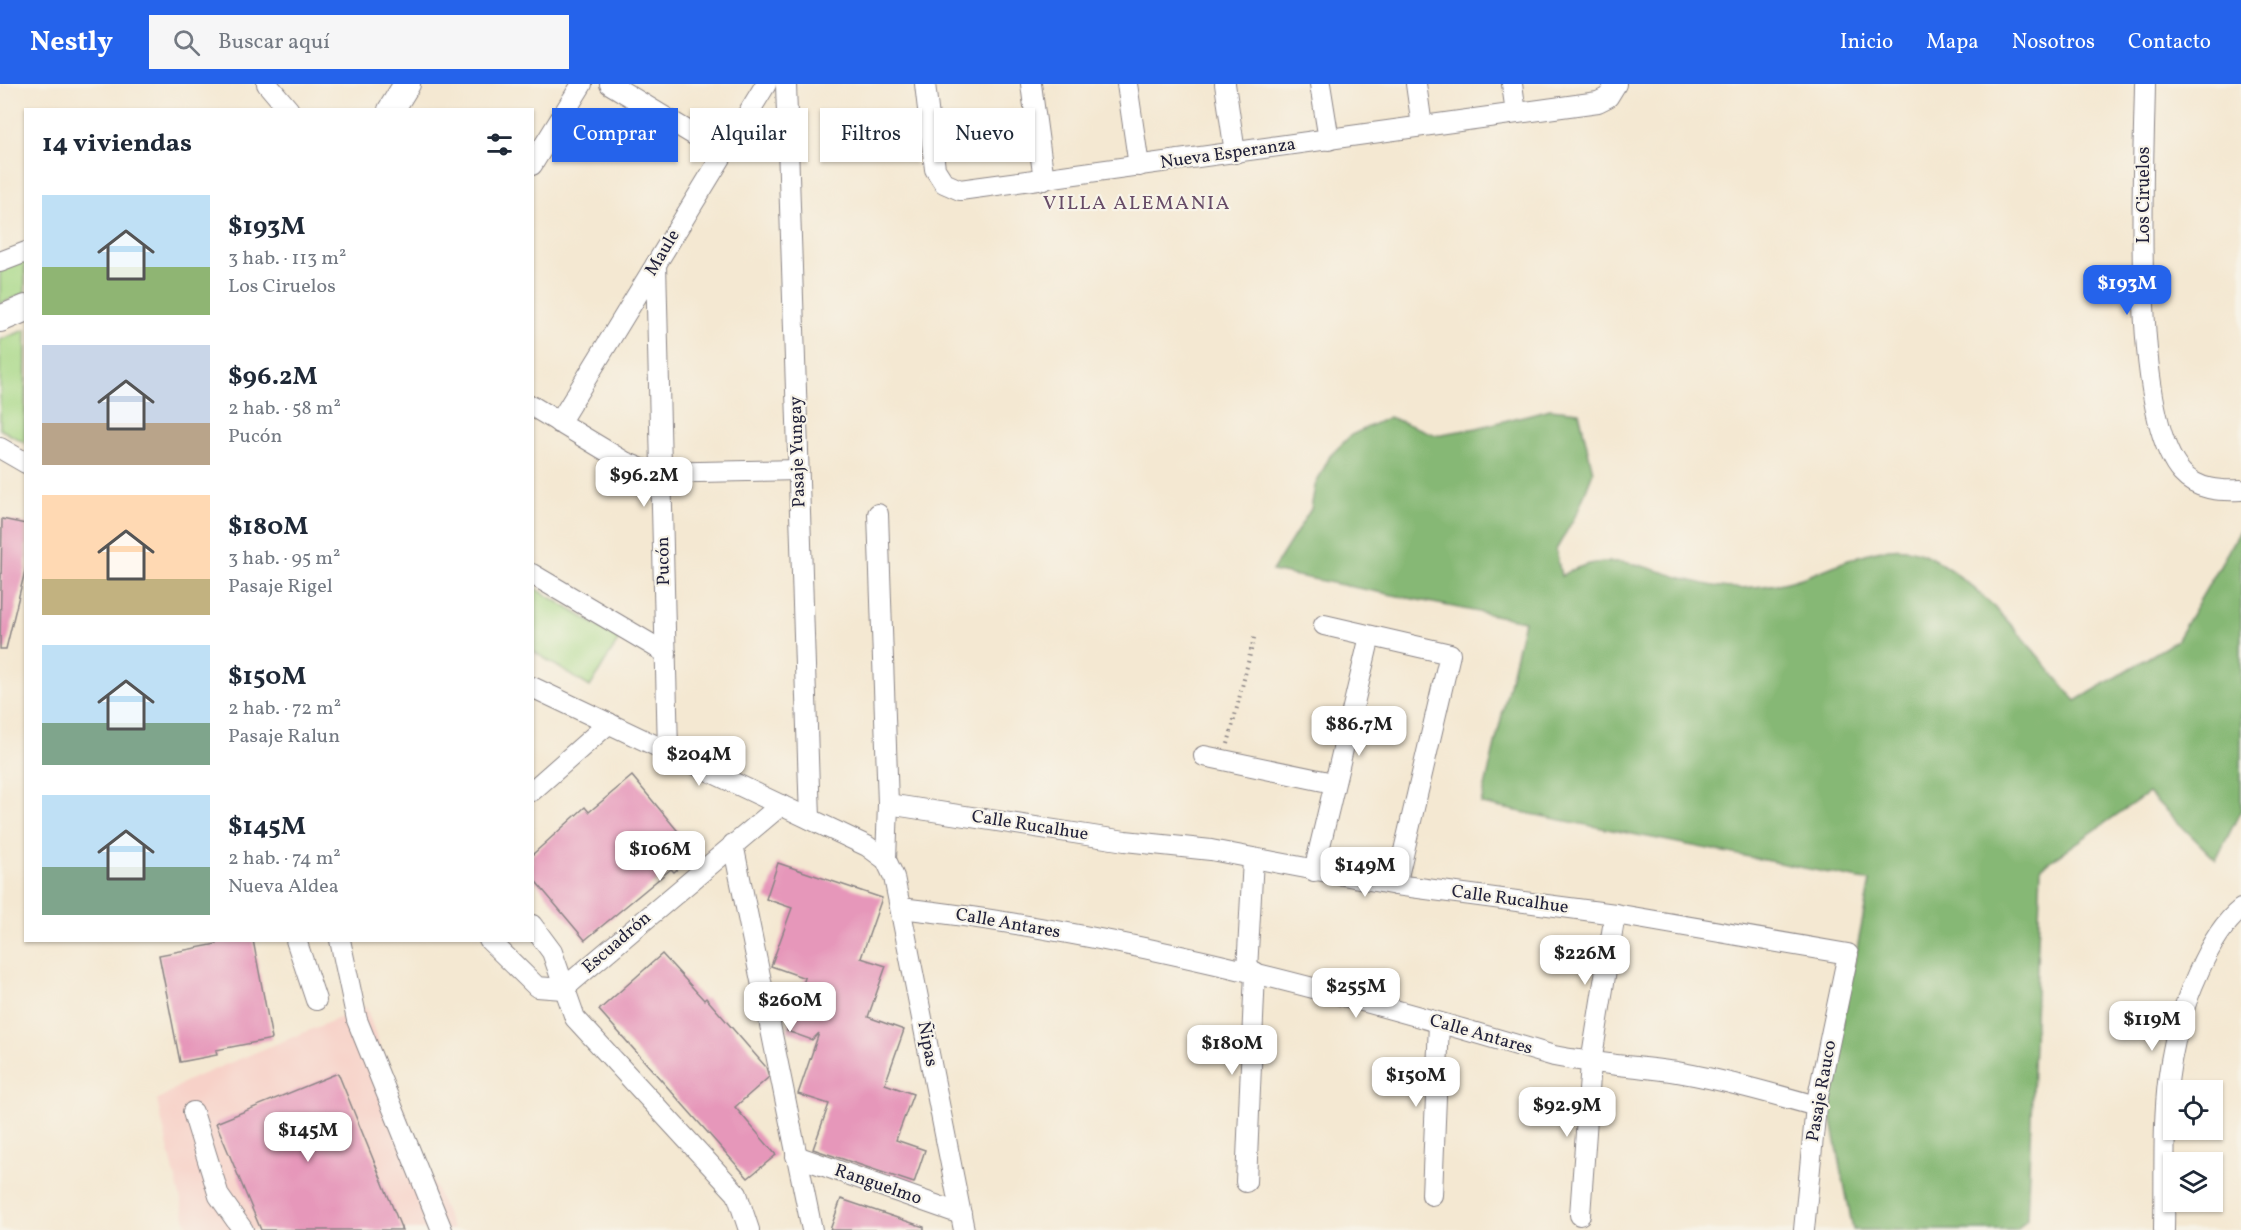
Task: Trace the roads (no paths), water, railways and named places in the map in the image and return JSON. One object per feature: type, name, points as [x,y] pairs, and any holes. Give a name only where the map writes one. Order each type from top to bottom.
[{"type":"main road","points":[[392,108],[407,84]]},
{"type":"main road","points":[[0,319],[24,309]]},
{"type":"street","points":[[267,84],[287,108]]},
{"type":"street","points":[[534,162],[582,84]]},
{"type":"street","points":[[610,84],[690,132]]},
{"type":"street","name":"Maule","points":[[751,108],[766,84]]},
{"type":"street","name":"Pasaje Yungay","points":[[786,84],[810,819]]},
{"type":"street","name":"Nueva Esperanza","points":[[925,84],[936,169],[944,183],[960,190],[1598,102],[1614,88]]},
{"type":"street","points":[[1030,84],[1044,180]]},
{"type":"street","points":[[1127,84],[1139,166]]},
{"type":"street","points":[[1225,84],[1235,153]]},
{"type":"street","points":[[1320,84],[1329,140]]},
{"type":"street","points":[[1416,84],[1422,126]]},
{"type":"street","points":[[1512,84],[1516,113]]},
{"type":"street","name":"Los Ciruelos","points":[[2145,84],[2145,293],[2149,363],[2157,422],[2166,447],[2180,471],[2199,485],[2219,490],[2241,490]]},
{"type":"street","name":"Maule","points":[[560,423],[718,162]]},
{"type":"street","points":[[0,262],[24,253]]},
{"type":"street","name":"Pucón","points":[[656,264],[668,752]]},
{"type":"street","points":[[534,407],[625,462],[662,474],[798,470]]},
{"type":"street","points":[[0,448],[24,462]]},
{"type":"street","points":[[878,514],[888,804],[886,860]]},
{"type":"street","points":[[534,575],[666,653]]},
{"type":"street","points":[[1324,625],[1450,654],[1396,885]]},
{"type":"street","points":[[1314,871],[1333,783],[1370,636]]},
{"type":"street","points":[[534,688],[874,850],[886,860]]},
{"type":"street","points":[[534,789],[609,723]]},
{"type":"street","points":[[1204,756],[1333,783]]},
{"type":"street","name":"Calle Rucalhue","points":[[888,804],[1125,841],[1211,850],[1396,885],[1615,914],[1848,954]]},
{"type":"street","name":"Escuadrón","points":[[563,989],[781,805]]},
{"type":"street","points":[[733,844],[812,1230]]},
{"type":"street","points":[[1246,1182],[1253,859]]},
{"type":"street","name":"Ñipas","points":[[886,860],[894,877],[963,1222]]},
{"type":"street","name":"Calle Antares","points":[[900,908],[983,917],[1251,971],[1554,1056],[1592,1063],[1676,1072],[1733,1083],[1816,1106]]},
{"type":"street","points":[[2164,1230],[2164,1116],[2171,1049],[2184,1007],[2205,957],[2226,923],[2241,909]]},
{"type":"street","points":[[1580,1215],[1592,1063],[1615,914]]},
{"type":"street","points":[[534,928],[552,952],[575,1018],[737,1194],[749,1230]]},
{"type":"street","points":[[297,942],[316,1000]]},
{"type":"street","points":[[340,942],[357,1020],[442,1230]]},
{"type":"street","points":[[491,942],[537,987],[563,989]]},
{"type":"street","name":"Pasaje Rauco","points":[[1804,1230],[1816,1106],[1848,954]]},
{"type":"street","points":[[1431,1196],[1439,1023]]},
{"type":"street","points":[[192,1112],[219,1196],[243,1230]]},
{"type":"street","name":"Ranguelmo","points":[[796,1156],[963,1222]]},
{"type":"district","name":"VILLA ALEMANIA","points":[[1137,204]]}]
